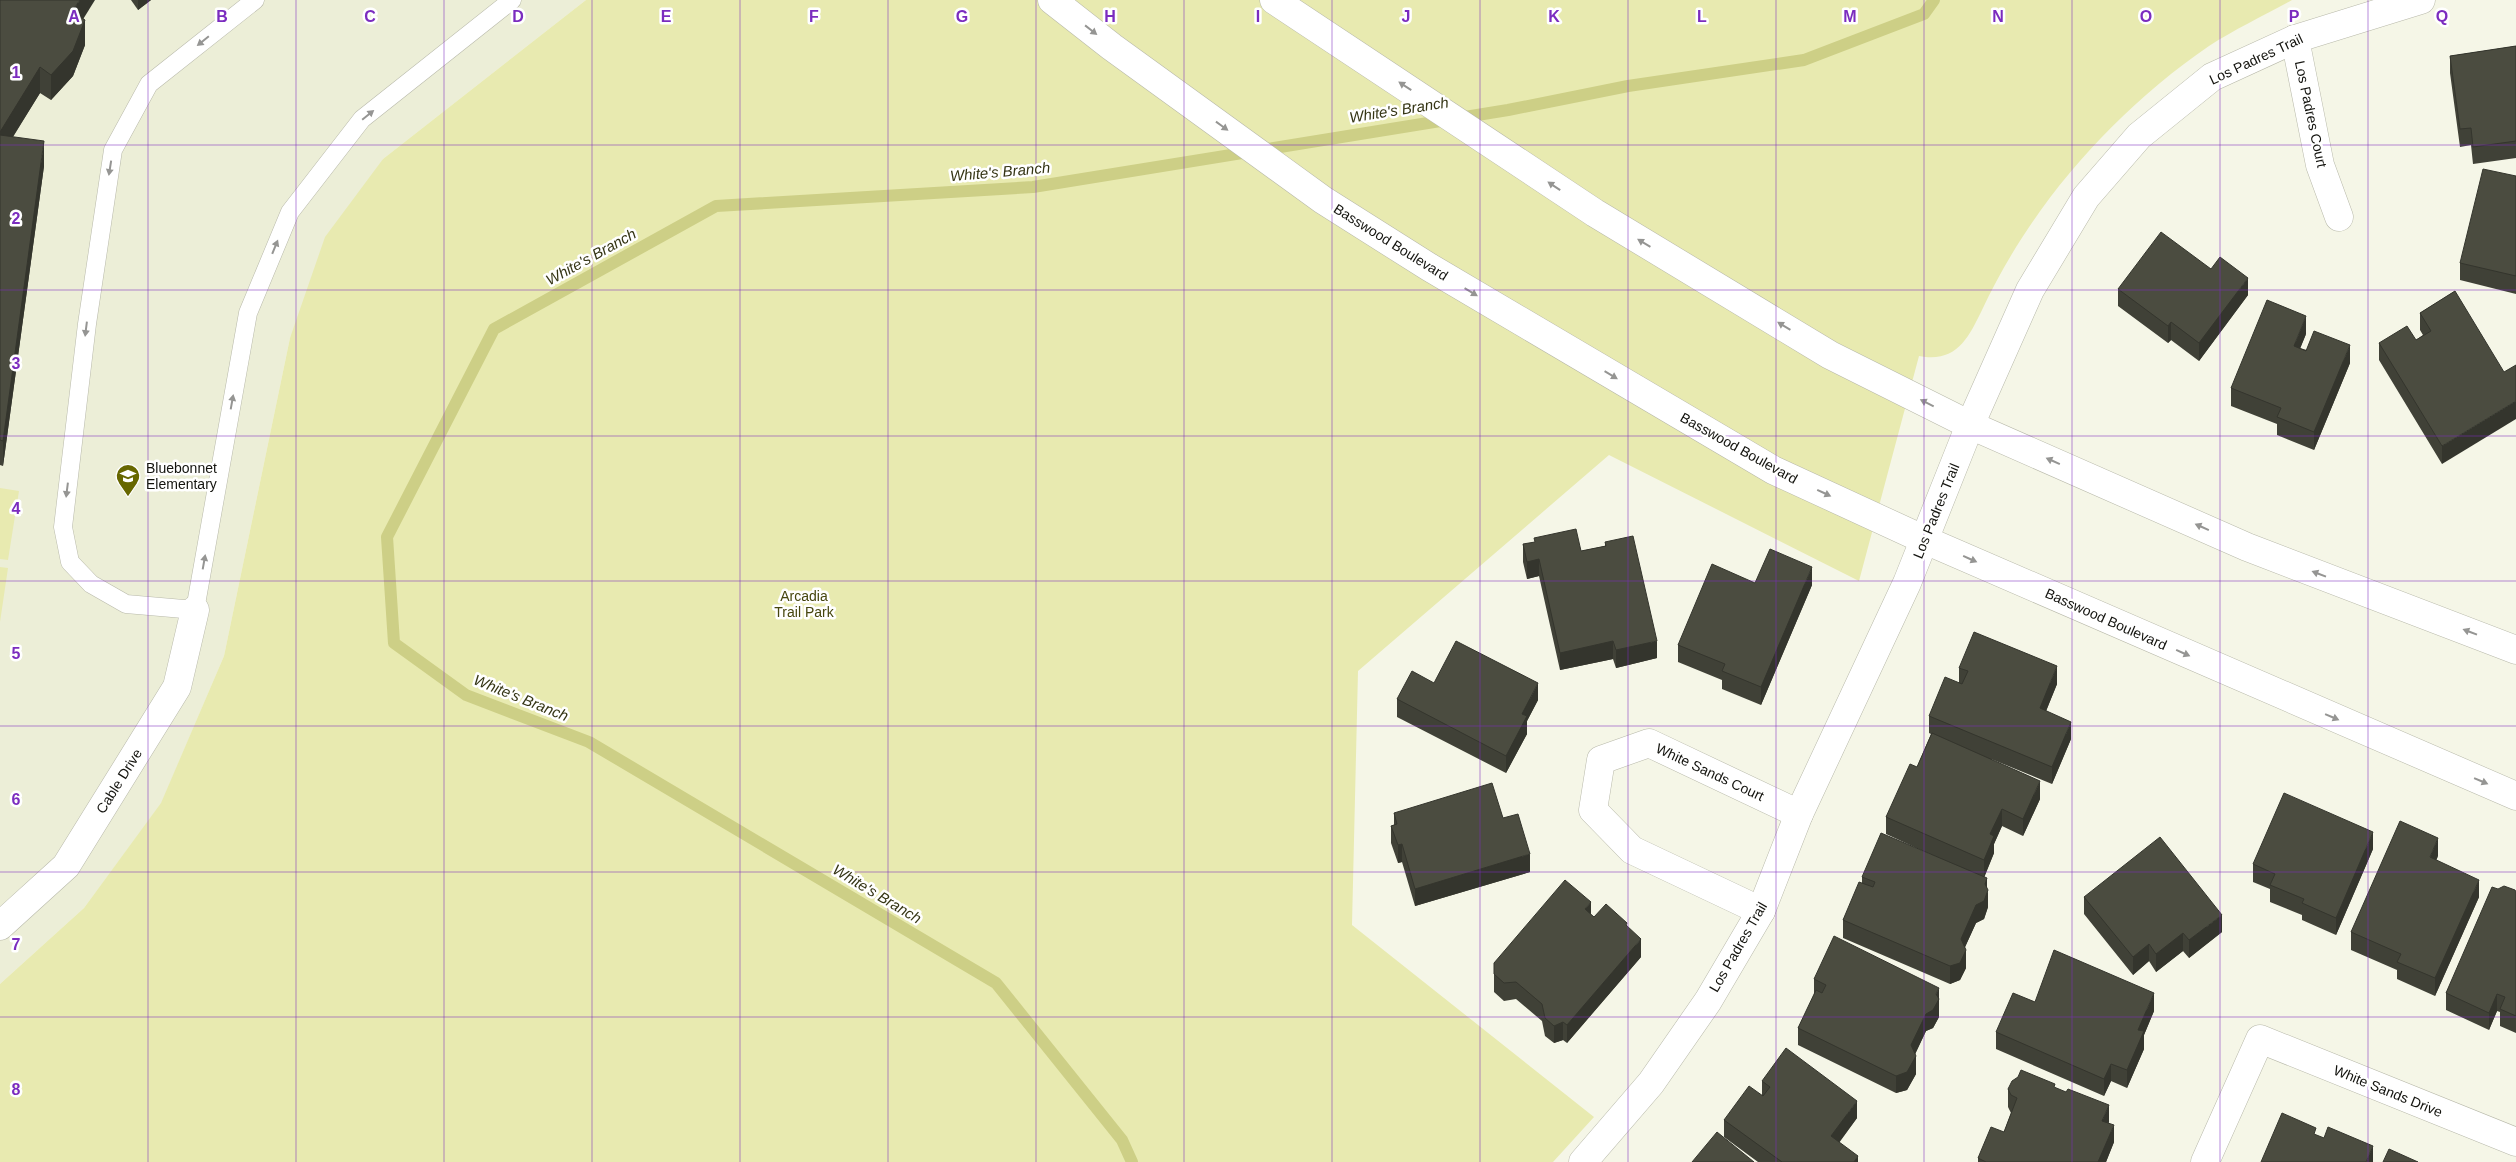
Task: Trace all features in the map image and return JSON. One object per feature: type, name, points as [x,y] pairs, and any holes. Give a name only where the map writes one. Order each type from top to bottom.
[{"type":"main road","name":"Basswood Boulevard","points":[[1052,0],[1112,47],[1323,200],[1429,267],[1774,470],[1925,540],[2516,796]]},
{"type":"main road","points":[[1274,0],[1595,213],[1830,354],[1970,425],[2247,547],[2516,650]]},
{"type":"main road","name":"Los Padres Trail","points":[[1583,1162],[1651,1083],[1708,1001],[1761,912],[1799,814],[1925,540],[1970,425],[1996,371],[2030,290],[2086,197],[2139,136],[2212,77],[2295,38],[2421,0]]},
{"type":"main road","name":"Los Padres Court","points":[[2295,38],[2320,165],[2339,217]]},
{"type":"main road","name":"Cable Drive","points":[[0,926],[66,866],[177,687],[195,610]]},
{"type":"main road","name":"White Sands Court","points":[[1761,912],[1632,850],[1593,810],[1601,760],[1649,743],[1799,814]]},
{"type":"main road","name":"White Sands Drive","points":[[2205,1162],[2260,1039],[2516,1142]]},
{"type":"lane","points":[[255,0],[149,84],[113,150],[87,324],[63,527],[70,562],[91,584],[126,604],[195,610],[248,313],[290,212],[362,119],[512,0]]},
{"type":"shaded area","name":"Bluebonnet Elementary","points":[[0,0],[586,0],[383,159],[290,338],[224,656],[161,804],[84,908],[0,984]]},
{"type":"green space","name":"Arcadia Trail Park","points":[[586,0],[2292,0],[2209,46],[2140,100],[2078,163],[2050,198],[2002,271],[1966,339],[1952,352],[1942,356],[1919,356],[1859,581],[1609,455],[1358,671],[1352,925],[1594,1117],[1553,1162],[0,1162],[0,984],[84,908],[161,803],[224,656],[290,338],[325,237],[383,159]]},
{"type":"green space","points":[[0,488],[19,491],[8,560],[0,559]]},
{"type":"green space","points":[[0,567],[8,568],[0,622]]},
{"type":"building","points":[[0,0],[80,0],[72,11],[85,20],[73,51],[51,75],[40,67],[0,132]]},
{"type":"building","points":[[2516,46],[2516,141],[2473,147],[2471,128],[2460,129],[2450,56]]},
{"type":"building","points":[[0,135],[44,141],[3,441],[0,440]]},
{"type":"building","points":[[2483,169],[2516,176],[2516,276],[2460,263]]},
{"type":"building","points":[[2161,232],[2211,269],[2220,257],[2248,278],[2199,343],[2171,322],[2168,326],[2118,289]]},
{"type":"building","points":[[2455,291],[2504,372],[2516,365],[2516,401],[2442,446],[2379,343],[2407,326],[2416,340],[2431,331],[2420,313]]},
{"type":"building","points":[[2267,300],[2306,316],[2294,346],[2306,351],[2314,331],[2350,345],[2314,432],[2277,417],[2281,408],[2231,388]]},
{"type":"building","points":[[1576,529],[1581,551],[1606,546],[1605,542],[1633,536],[1657,641],[1616,650],[1613,641],[1560,653],[1539,559],[1527,562],[1523,544],[1535,542],[1534,538]]},
{"type":"building","points":[[1770,549],[1812,567],[1761,687],[1722,671],[1725,664],[1678,645],[1712,564],[1755,583]]},
{"type":"building","points":[[1974,632],[2057,666],[2040,708],[2071,722],[2052,767],[1929,716],[1945,677],[1962,684],[1968,671],[1959,668]]},
{"type":"building","points":[[1456,641],[1538,683],[1522,714],[1527,716],[1506,756],[1397,699],[1412,671],[1434,683]]},
{"type":"building","points":[[1932,733],[2040,781],[2023,819],[2002,809],[1990,834],[1994,836],[1984,860],[1886,817],[1910,764],[1917,767]]},
{"type":"building","points":[[1492,783],[1503,818],[1518,814],[1530,854],[1415,889],[1402,844],[1398,845],[1391,826],[1397,824],[1394,813]]},
{"type":"building","points":[[2284,793],[2373,832],[2336,918],[2302,903],[2304,899],[2270,885],[2275,874],[2253,864]]},
{"type":"building","points":[[2400,821],[2438,838],[2430,857],[2479,880],[2435,978],[2397,962],[2401,954],[2351,932]]},
{"type":"building","points":[[1881,833],[1987,878],[1985,884],[1988,890],[1984,901],[1976,905],[1961,939],[1966,950],[1960,963],[1950,966],[1843,920],[1859,882],[1873,887],[1875,882],[1862,877]]},
{"type":"building","points":[[2160,837],[2222,915],[2189,940],[2183,933],[2156,954],[2149,944],[2133,957],[2084,897]]},
{"type":"building","points":[[1565,880],[1591,902],[1585,909],[1594,917],[1606,904],[1641,939],[1567,1025],[1563,1022],[1554,1026],[1545,1018],[1542,1004],[1516,982],[1504,983],[1494,974],[1494,963]]},
{"type":"building","points":[[2504,886],[2516,892],[2516,1016],[2500,1009],[2505,997],[2497,994],[2489,1013],[2446,993],[2492,887],[2498,889]]},
{"type":"building","points":[[1834,936],[1939,988],[1936,994],[1939,999],[1933,1010],[1926,1014],[1911,1045],[1916,1056],[1907,1072],[1896,1076],[1798,1028],[1816,990],[1822,993],[1826,985],[1814,979]]},
{"type":"building","points":[[2054,950],[2154,993],[2138,1030],[2144,1031],[2127,1070],[2111,1064],[2104,1079],[1996,1032],[2013,993],[2035,1002]]},
{"type":"building","points":[[1786,1048],[1857,1101],[1831,1136],[1858,1156],[1854,1162],[1782,1162],[1724,1120],[1749,1086],[1763,1096],[1770,1087],[1762,1081]]},
{"type":"building","points":[[2021,1070],[2055,1084],[2054,1087],[2066,1092],[2068,1089],[2109,1105],[2102,1121],[2114,1125],[2098,1162],[1986,1162],[1978,1158],[1991,1127],[2004,1132],[2017,1098],[2011,1095],[2008,1089]]},
{"type":"building","points":[[2282,1113],[2316,1128],[2314,1134],[2324,1138],[2328,1127],[2373,1146],[2366,1162],[2261,1162]]},
{"type":"building","points":[[1717,1132],[1754,1162],[1692,1162]]},
{"type":"building","points":[[2389,1149],[2418,1162],[2383,1162]]},
{"type":"waterway","name":"White's Branch","points":[[1132,1162],[1122,1140],[996,983],[589,742],[466,695],[394,643],[387,537],[494,329],[716,206],[1033,187],[1508,110],[1628,86],[1804,60],[1924,14],[1934,0]]},
{"type":"place","name":"Bluebonnet Elementary","points":[[128,497]]}]
